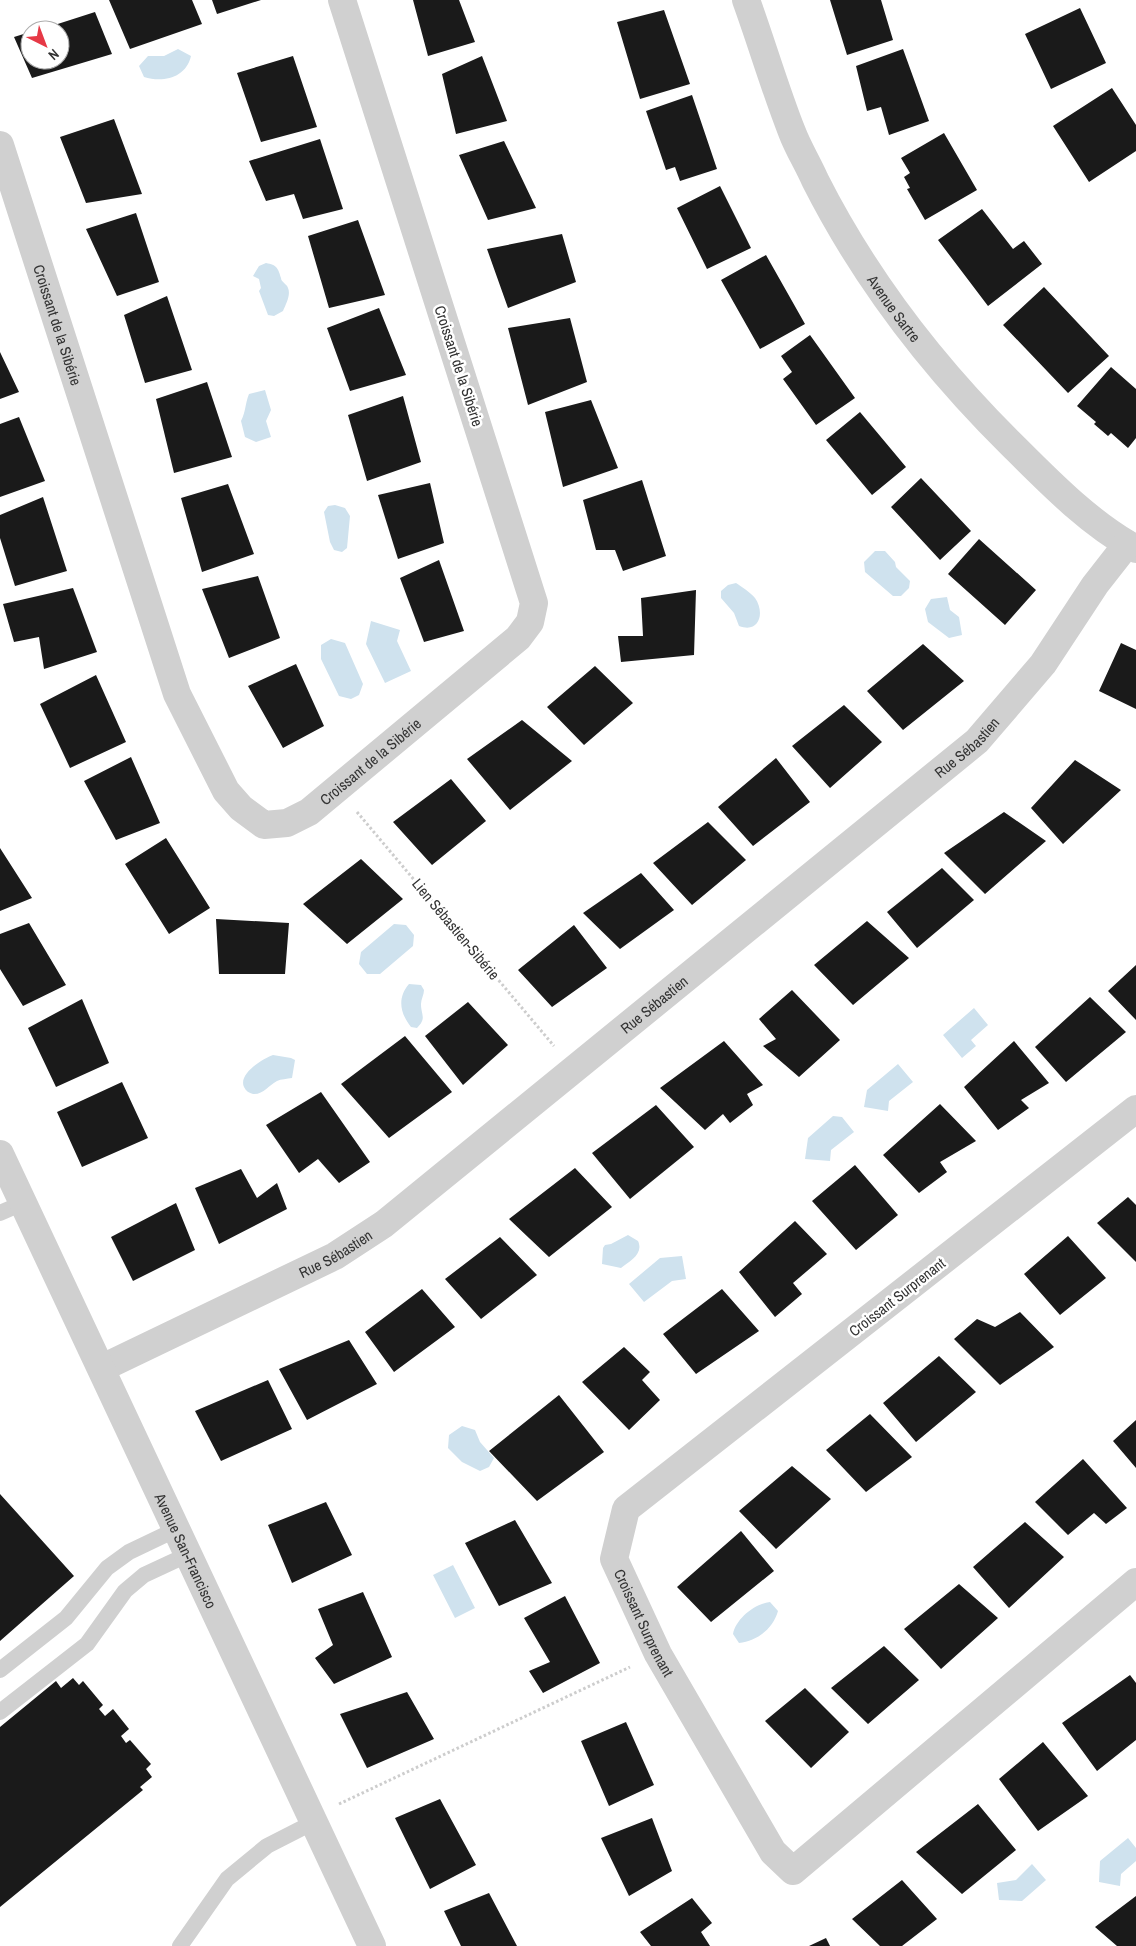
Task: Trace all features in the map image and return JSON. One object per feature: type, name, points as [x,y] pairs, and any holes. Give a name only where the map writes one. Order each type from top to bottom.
[{"type":"street","name":"Croissant de la Sibérie","points":[[0,145],[177,694],[226,791],[241,808],[264,825],[287,823],[302,816],[338,788],[518,638],[530,622],[534,603],[342,0]]},
{"type":"street","name":"Avenue Sartre","points":[[746,0],[792,133],[832,212],[880,289],[918,342],[965,398],[1054,487],[1131,547]]},
{"type":"street","name":"Rue Sébastien","points":[[102,1368],[336,1256],[384,1224],[977,741],[1043,664],[1096,585],[1131,547]]},
{"type":"street","name":"Croissant Surprenant","points":[[1136,1109],[626,1509],[614,1559],[658,1654],[772,1852],[794,1871],[1136,1582]]},
{"type":"street","name":"Avenue San-Francisco","points":[[0,1154],[11,1208],[102,1368],[175,1530],[372,1946]]},
{"type":"lane","points":[[0,1670],[66,1618],[107,1568],[129,1552],[175,1530]]},
{"type":"lane","points":[[0,1712],[87,1644],[125,1591],[144,1575],[187,1555]]},
{"type":"lane","points":[[180,1946],[227,1879],[267,1846],[285,1835],[314,1822]]},
{"type":"path","name":"Lien Sébastien-Sibérie","points":[[338,788],[574,1071]]},
{"type":"path","points":[[336,1805],[636,1664]]},
{"type":"water","points":[[178,49],[191,56],[179,74],[166,79],[144,77],[139,66],[148,56],[164,56]]},
{"type":"water","points":[[266,263],[276,268],[289,291],[288,300],[283,311],[274,316],[268,315],[259,291],[261,288],[259,279],[253,276],[259,266]]},
{"type":"water","points":[[265,390],[271,410],[266,421],[271,437],[256,442],[245,437],[241,421],[249,394]]},
{"type":"water","points":[[335,505],[345,508],[350,516],[347,548],[342,552],[334,550],[330,542],[324,512],[328,506]]},
{"type":"water","points":[[875,551],[885,551],[895,562],[896,567],[910,581],[909,588],[901,596],[893,596],[865,572],[864,562]]},
{"type":"water","points":[[736,583],[755,598],[760,609],[759,620],[752,627],[739,626],[734,613],[721,598],[721,591],[728,585]]},
{"type":"water","points":[[947,597],[950,610],[959,617],[962,635],[949,638],[928,622],[925,609],[931,599]]},
{"type":"water","points":[[371,621],[400,630],[397,641],[411,671],[385,683],[366,644]]},
{"type":"water","points":[[331,639],[345,643],[363,684],[359,695],[351,699],[339,696],[321,659],[321,645]]},
{"type":"water","points":[[394,924],[406,925],[414,935],[413,946],[380,974],[367,974],[359,964],[361,952]]},
{"type":"water","points":[[409,984],[421,985],[424,990],[421,1004],[423,1019],[417,1028],[411,1027],[407,1022],[401,1006],[405,989]]},
{"type":"water","points":[[974,1008],[988,1025],[971,1040],[976,1046],[962,1058],[943,1035]]},
{"type":"water","points":[[273,1055],[295,1060],[292,1078],[277,1081],[257,1094],[248,1092],[244,1087],[244,1077],[257,1063]]},
{"type":"water","points":[[898,1064],[913,1082],[889,1101],[888,1111],[864,1107],[867,1090]]},
{"type":"water","points":[[833,1116],[842,1117],[854,1132],[831,1150],[830,1161],[805,1159],[808,1138]]},
{"type":"water","points":[[628,1235],[638,1241],[639,1250],[635,1257],[621,1268],[602,1264],[603,1248],[605,1245]]},
{"type":"water","points":[[682,1256],[686,1279],[672,1281],[644,1302],[629,1284],[660,1258]]},
{"type":"water","points":[[462,1426],[475,1430],[480,1442],[494,1458],[489,1467],[480,1471],[462,1462],[448,1448],[449,1435]]},
{"type":"water","points":[[453,1565],[475,1608],[455,1618],[433,1575]]},
{"type":"water","points":[[770,1602],[778,1611],[768,1629],[752,1640],[739,1643],[733,1634],[738,1623],[752,1609]]},
{"type":"water","points":[[1128,1838],[1136,1848],[1136,1861],[1121,1874],[1120,1886],[1099,1882],[1100,1861]]},
{"type":"water","points":[[1032,1864],[1046,1880],[1022,1901],[999,1900],[997,1883],[1016,1880]]},
{"type":"building","points":[[109,0],[192,0],[202,24],[130,49]]},
{"type":"building","points":[[212,0],[261,0],[217,14]]},
{"type":"building","points":[[413,0],[459,0],[475,42],[428,56]]},
{"type":"building","points":[[830,0],[881,0],[893,40],[847,55]]},
{"type":"building","points":[[1080,8],[1106,63],[1051,89],[1025,34]]},
{"type":"building","points":[[664,10],[690,84],[640,99],[617,22]]},
{"type":"building","points":[[95,12],[112,54],[70,67],[70,20]]},
{"type":"building","points":[[20,35],[20,51],[14,37]]},
{"type":"building","points":[[903,49],[929,121],[889,135],[881,107],[867,111],[856,66]]},
{"type":"building","points":[[293,56],[317,127],[261,142],[237,73]]},
{"type":"building","points":[[482,56],[507,121],[456,134],[442,74]]},
{"type":"building","points":[[28,70],[59,70],[32,78]]},
{"type":"building","points":[[1112,88],[1136,125],[1136,151],[1089,182],[1053,126]]},
{"type":"building","points":[[692,95],[717,169],[680,181],[675,167],[666,170],[646,111]]},
{"type":"building","points":[[114,119],[142,194],[86,203],[60,137]]},
{"type":"building","points":[[944,133],[977,190],[925,220],[907,189],[910,188],[904,177],[910,173],[901,158]]},
{"type":"building","points":[[320,139],[343,209],[303,219],[294,194],[266,201],[249,161]]},
{"type":"building","points":[[504,141],[536,208],[488,220],[459,155]]},
{"type":"building","points":[[720,186],[751,248],[707,269],[677,208]]},
{"type":"building","points":[[982,209],[1013,249],[1024,241],[1042,264],[988,306],[938,240]]},
{"type":"building","points":[[136,213],[159,282],[117,296],[86,229]]},
{"type":"building","points":[[358,220],[385,295],[329,308],[308,236]]},
{"type":"building","points":[[562,234],[576,282],[508,308],[487,249]]},
{"type":"building","points":[[766,255],[805,324],[760,349],[721,280]]},
{"type":"building","points":[[1044,287],[1109,356],[1068,393],[1003,325]]},
{"type":"building","points":[[167,296],[192,370],[145,383],[124,315]]},
{"type":"building","points":[[379,308],[406,375],[350,391],[327,328]]},
{"type":"building","points":[[570,318],[587,382],[528,405],[508,328]]},
{"type":"building","points":[[810,335],[855,398],[816,425],[783,379],[792,372],[781,356]]},
{"type":"building","points":[[0,352],[19,392],[0,399]]},
{"type":"building","points":[[1111,367],[1136,389],[1136,438],[1128,448],[1111,433],[1108,436],[1094,424],[1096,422],[1077,406]]},
{"type":"building","points":[[207,382],[232,457],[174,473],[156,399]]},
{"type":"building","points":[[403,396],[421,462],[367,481],[348,415]]},
{"type":"building","points":[[591,400],[618,468],[563,487],[545,412]]},
{"type":"building","points":[[860,412],[906,467],[872,495],[826,440]]},
{"type":"building","points":[[19,417],[45,481],[0,497],[0,424]]},
{"type":"building","points":[[921,478],[971,531],[940,560],[891,507]]},
{"type":"building","points":[[642,480],[666,556],[623,571],[615,550],[596,550],[583,500]]},
{"type":"building","points":[[430,483],[444,543],[398,559],[378,495]]},
{"type":"building","points":[[228,484],[254,554],[202,572],[181,498]]},
{"type":"building","points":[[43,497],[67,571],[15,586],[0,538],[0,515]]},
{"type":"building","points":[[979,539],[1036,590],[1005,625],[948,574]]},
{"type":"building","points":[[439,560],[464,631],[424,642],[400,578]]},
{"type":"building","points":[[258,576],[280,638],[229,658],[202,589]]},
{"type":"building","points":[[73,588],[97,652],[44,669],[39,637],[14,642],[3,604]]},
{"type":"building","points":[[696,590],[694,655],[621,662],[618,636],[643,636],[641,598]]},
{"type":"building","points":[[1121,643],[1136,650],[1136,709],[1099,691]]},
{"type":"building","points":[[923,644],[964,681],[903,730],[867,691]]},
{"type":"building","points":[[296,664],[324,726],[283,748],[248,686]]},
{"type":"building","points":[[595,666],[633,703],[584,745],[547,707]]},
{"type":"building","points":[[96,675],[126,742],[70,768],[40,704]]},
{"type":"building","points":[[844,705],[882,742],[830,788],[792,746]]},
{"type":"building","points":[[522,720],[572,761],[510,810],[467,759]]},
{"type":"building","points":[[131,757],[160,823],[116,840],[84,781]]},
{"type":"building","points":[[776,758],[810,802],[753,846],[718,807]]},
{"type":"building","points":[[1075,760],[1121,790],[1063,844],[1031,808]]},
{"type":"building","points":[[451,779],[486,821],[432,865],[393,822]]},
{"type":"building","points":[[1004,812],[1046,841],[985,894],[944,853]]},
{"type":"building","points":[[708,822],[746,860],[692,905],[653,863]]},
{"type":"building","points":[[166,838],[210,908],[169,934],[125,864]]},
{"type":"building","points":[[0,848],[32,898],[0,911]]},
{"type":"building","points":[[361,859],[403,899],[347,944],[303,904]]},
{"type":"building","points":[[942,868],[974,900],[917,948],[887,912]]},
{"type":"building","points":[[641,873],[674,910],[620,949],[583,913]]},
{"type":"building","points":[[216,919],[289,923],[285,974],[219,974]]},
{"type":"building","points":[[867,921],[909,958],[853,1005],[814,965]]},
{"type":"building","points":[[29,923],[66,985],[23,1006],[0,969],[0,934]]},
{"type":"building","points":[[574,925],[607,968],[552,1007],[518,970]]},
{"type":"building","points":[[1136,965],[1136,1020],[1108,991]]},
{"type":"building","points":[[792,990],[840,1040],[799,1077],[763,1046],[776,1039],[759,1019]]},
{"type":"building","points":[[1090,997],[1126,1032],[1066,1082],[1035,1047]]},
{"type":"building","points":[[82,999],[109,1063],[56,1087],[28,1028]]},
{"type":"building","points":[[468,1002],[508,1045],[463,1085],[425,1036]]},
{"type":"building","points":[[405,1036],[452,1092],[389,1138],[341,1084]]},
{"type":"building","points":[[724,1041],[763,1085],[747,1094],[753,1105],[730,1123],[723,1114],[705,1130],[660,1088]]},
{"type":"building","points":[[1014,1041],[1049,1083],[1021,1100],[1029,1108],[998,1130],[964,1087]]},
{"type":"building","points":[[122,1082],[148,1138],[82,1167],[57,1112]]},
{"type":"building","points":[[321,1092],[370,1162],[339,1183],[318,1159],[299,1173],[266,1125]]},
{"type":"building","points":[[940,1104],[976,1141],[940,1162],[947,1172],[919,1193],[883,1155]]},
{"type":"building","points":[[656,1105],[694,1147],[630,1199],[592,1153]]},
{"type":"building","points":[[855,1165],[898,1215],[856,1250],[812,1201]]},
{"type":"building","points":[[575,1168],[612,1207],[549,1257],[509,1219]]},
{"type":"building","points":[[241,1169],[257,1198],[277,1183],[287,1209],[219,1244],[195,1188]]},
{"type":"building","points":[[1128,1197],[1136,1205],[1136,1262],[1097,1223]]},
{"type":"building","points":[[176,1203],[195,1250],[133,1281],[111,1237]]},
{"type":"building","points":[[795,1221],[827,1254],[793,1283],[802,1294],[775,1317],[739,1272]]},
{"type":"building","points":[[1068,1236],[1106,1278],[1060,1315],[1024,1274]]},
{"type":"building","points":[[500,1237],[537,1275],[481,1319],[445,1279]]},
{"type":"building","points":[[422,1289],[455,1327],[394,1372],[365,1332]]},
{"type":"building","points":[[722,1289],[759,1331],[696,1374],[663,1334]]},
{"type":"building","points":[[1020,1312],[1054,1347],[1000,1385],[954,1339],[977,1319],[995,1327]]},
{"type":"building","points":[[349,1340],[377,1384],[307,1420],[279,1369]]},
{"type":"building","points":[[624,1347],[650,1372],[642,1380],[660,1400],[629,1430],[582,1382]]},
{"type":"building","points":[[939,1356],[976,1392],[916,1442],[883,1403]]},
{"type":"building","points":[[268,1380],[292,1429],[221,1461],[195,1411]]},
{"type":"building","points":[[559,1395],[604,1452],[537,1501],[489,1451]]},
{"type":"building","points":[[870,1414],[912,1457],[866,1492],[826,1450]]},
{"type":"building","points":[[1136,1420],[1136,1468],[1113,1441]]},
{"type":"building","points":[[1083,1459],[1127,1508],[1106,1524],[1094,1513],[1068,1535],[1035,1502]]},
{"type":"building","points":[[792,1466],[831,1499],[776,1549],[739,1511]]},
{"type":"building","points":[[0,1494],[74,1576],[0,1641]]},
{"type":"building","points":[[326,1502],[352,1555],[292,1583],[268,1525]]},
{"type":"building","points":[[515,1520],[552,1583],[499,1606],[465,1543]]},
{"type":"building","points":[[1025,1522],[1064,1557],[1009,1608],[973,1567]]},
{"type":"building","points":[[741,1531],[774,1571],[711,1622],[677,1587]]},
{"type":"building","points":[[959,1584],[998,1618],[941,1669],[904,1629]]},
{"type":"building","points":[[363,1592],[392,1657],[334,1684],[315,1658],[333,1645],[318,1609]]},
{"type":"building","points":[[565,1596],[600,1663],[543,1693],[529,1671],[550,1662],[524,1618]]},
{"type":"building","points":[[884,1646],[919,1680],[868,1724],[831,1688]]},
{"type":"building","points":[[1130,1675],[1136,1683],[1136,1740],[1097,1771],[1062,1723]]},
{"type":"building","points":[[73,1678],[79,1685],[83,1681],[103,1705],[99,1709],[105,1716],[113,1709],[129,1729],[121,1736],[126,1743],[130,1740],[151,1764],[146,1769],[152,1777],[140,1787],[143,1790],[0,1907],[0,1727],[56,1681],[61,1688]]},
{"type":"building","points":[[805,1688],[849,1732],[811,1768],[765,1721]]},
{"type":"building","points":[[407,1692],[434,1739],[367,1768],[340,1714]]},
{"type":"building","points":[[626,1722],[654,1785],[609,1806],[581,1741]]},
{"type":"building","points":[[1043,1742],[1088,1796],[1038,1831],[999,1779]]},
{"type":"building","points":[[440,1799],[476,1865],[430,1889],[395,1818]]},
{"type":"building","points":[[978,1804],[1016,1850],[962,1894],[916,1852]]},
{"type":"building","points":[[652,1818],[672,1871],[629,1896],[601,1838]]},
{"type":"building","points":[[902,1880],[937,1919],[902,1946],[880,1946],[852,1919]]},
{"type":"building","points":[[489,1893],[517,1946],[461,1946],[444,1911]]},
{"type":"building","points":[[1136,1896],[1136,1946],[1117,1946],[1095,1927]]},
{"type":"building","points":[[692,1898],[712,1923],[701,1932],[710,1946],[651,1946],[640,1932]]},
{"type":"building","points":[[826,1938],[830,1946],[809,1946]]}]
